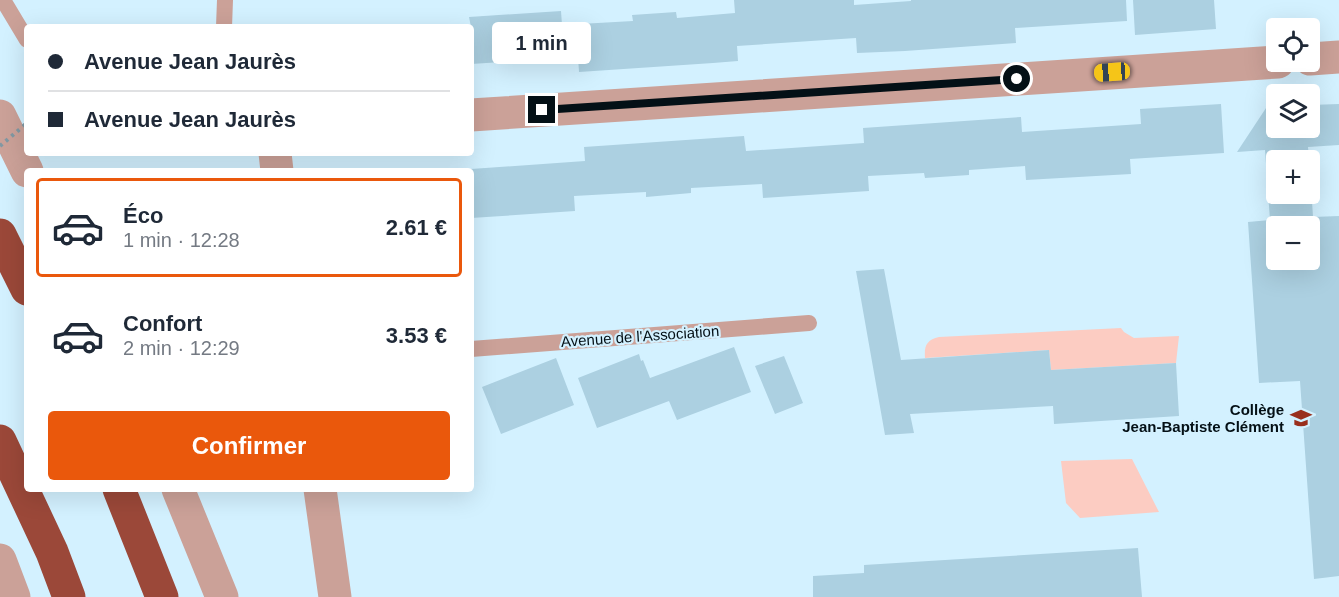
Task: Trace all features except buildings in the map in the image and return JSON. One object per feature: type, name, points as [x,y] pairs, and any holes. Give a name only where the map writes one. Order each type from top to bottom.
[{"type":"highway","points":[[0,235],[24,283]]},
{"type":"highway","points":[[0,441],[52,552],[69,597]]},
{"type":"highway","points":[[124,502],[162,597]]},
{"type":"street","points":[[1320,58],[1339,57]]},
{"type":"street","points":[[474,115],[1266,63]]},
{"type":"street","points":[[0,116],[20,148]]},
{"type":"street","points":[[179,492],[222,597]]},
{"type":"street","points":[[320,492],[335,597]]},
{"type":"street","points":[[0,560],[14,597]]},
{"type":"lane","points":[[3,0],[24,35]]},
{"type":"lane","points":[[224,24],[225,0]]},
{"type":"lane","name":"Avenue de l'Association","points":[[474,349],[809,323]]},
{"type":"shaded area","points":[[1121,328],[1134,338],[1179,336],[1176,363],[1051,370],[1049,350],[925,358],[927,344],[939,337]]},
{"type":"shaded area","points":[[1132,459],[1159,512],[1080,518],[1066,503],[1061,461]]},
{"type":"place","name":"Collège Jean-Baptiste Clément","points":[[1301,418]]},
{"type":"route","points":[[542,110],[1017,79]]}]
